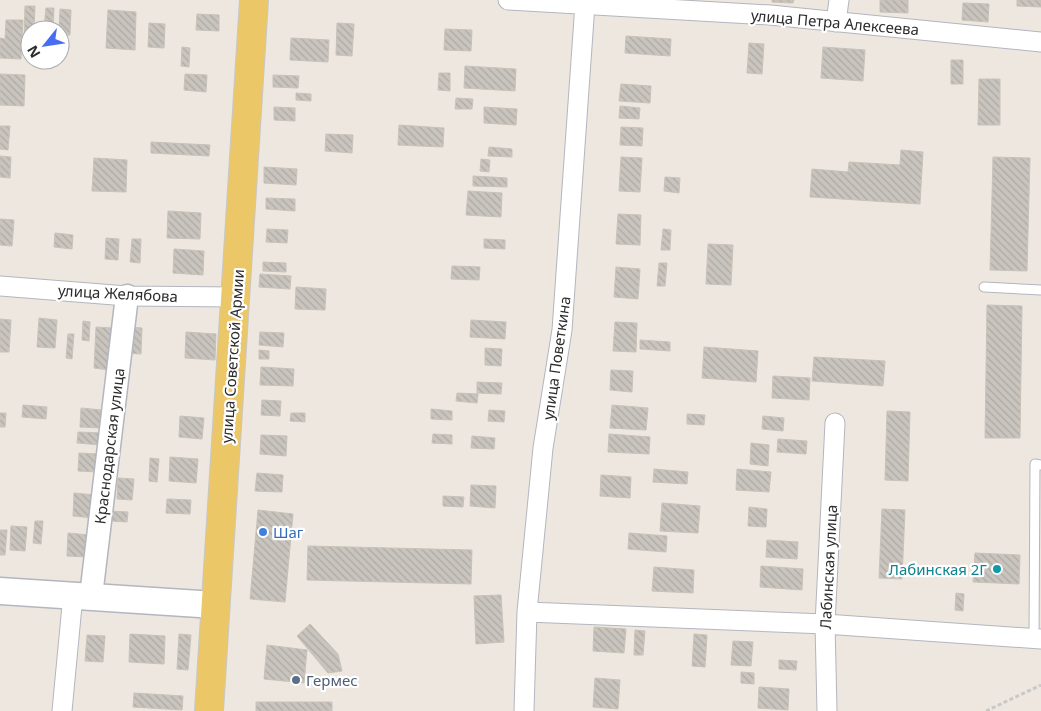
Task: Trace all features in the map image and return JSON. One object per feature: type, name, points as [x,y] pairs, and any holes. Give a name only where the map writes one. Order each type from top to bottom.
[{"type":"main road","name":"улица Советской Армии","points":[[209,711],[254,0]]},
{"type":"main road","points":[[0,591],[215,605]]},
{"type":"street","name":"улица Петра Алексеева","points":[[508,0],[770,15],[1041,42]]},
{"type":"street","points":[[836,22],[839,0]]},
{"type":"street","name":"улица Поветкина","points":[[524,711],[527,612],[543,448],[562,330],[585,4]]},
{"type":"street","name":"улица Желябова","points":[[0,286],[127,296],[236,297]]},
{"type":"street","name":"Краснодарская улица","points":[[82,595],[127,296]]},
{"type":"street","name":"Лабинская улица","points":[[827,711],[825,624],[835,422]]},
{"type":"street","points":[[62,711],[82,595]]},
{"type":"street","points":[[527,612],[825,624],[1038,639]]},
{"type":"lane","points":[[984,287],[1041,290]]},
{"type":"lane","points":[[1038,639],[1035,464],[1041,465]]},
{"type":"path","points":[[986,711],[1041,685]]},
{"type":"building","points":[[772,0],[794,0],[793,3],[772,2]]},
{"type":"building","points":[[880,0],[908,0],[908,13],[880,12]]},
{"type":"building","points":[[1017,0],[1041,0],[1041,7],[1017,6]]},
{"type":"building","points":[[963,3],[989,4],[988,22],[962,20]]},
{"type":"building","points":[[25,6],[35,6],[34,20],[25,20]]},
{"type":"building","points":[[46,8],[54,8],[53,20],[45,20]]},
{"type":"building","points":[[60,9],[71,10],[70,35],[70,20],[59,20]]},
{"type":"building","points":[[108,10],[136,12],[135,50],[106,48]]},
{"type":"building","points":[[197,14],[219,15],[219,31],[196,30]]},
{"type":"building","points":[[6,20],[20,20],[20,59],[0,58],[0,38],[5,39]]},
{"type":"building","points":[[149,23],[165,24],[164,48],[148,47]]},
{"type":"building","points":[[337,23],[354,24],[352,56],[336,55]]},
{"type":"building","points":[[445,29],[472,30],[471,51],[444,50]]},
{"type":"building","points":[[626,36],[671,39],[670,56],[625,53]]},
{"type":"building","points":[[291,38],[329,40],[328,62],[290,60]]},
{"type":"building","points":[[749,43],[764,44],[762,74],[747,73]]},
{"type":"building","points":[[182,47],[190,48],[189,67],[181,66]]},
{"type":"building","points":[[823,47],[865,50],[863,81],[821,78]]},
{"type":"building","points":[[951,60],[963,60],[963,84],[951,84]]},
{"type":"building","points":[[465,66],[516,69],[515,91],[464,88]]},
{"type":"building","points":[[439,73],[450,73],[450,91],[438,90]]},
{"type":"building","points":[[0,74],[25,75],[24,106],[0,105]]},
{"type":"building","points":[[185,74],[207,75],[206,92],[184,90]]},
{"type":"building","points":[[273,75],[299,76],[298,88],[273,87]]},
{"type":"building","points":[[979,79],[1000,79],[1000,125],[978,125]]},
{"type":"building","points":[[621,84],[651,86],[650,103],[619,101]]},
{"type":"building","points":[[296,93],[311,94],[311,101],[296,100]]},
{"type":"building","points":[[456,98],[473,99],[472,109],[455,109]]},
{"type":"building","points":[[620,106],[640,108],[639,119],[619,118]]},
{"type":"building","points":[[274,107],[295,108],[295,121],[274,120]]},
{"type":"building","points":[[484,107],[517,109],[516,125],[484,123]]},
{"type":"building","points":[[399,125],[444,128],[443,147],[398,145]]},
{"type":"building","points":[[0,126],[10,126],[8,150],[0,149]]},
{"type":"building","points":[[621,127],[643,128],[642,146],[620,145]]},
{"type":"building","points":[[326,134],[353,135],[352,153],[325,151]]},
{"type":"building","points":[[151,142],[210,145],[209,156],[151,153]]},
{"type":"building","points":[[489,147],[512,149],[512,157],[488,156]]},
{"type":"building","points":[[901,150],[923,152],[920,204],[810,197],[812,169],[848,172],[849,162],[900,165]]},
{"type":"building","points":[[0,156],[11,157],[10,178],[0,177]]},
{"type":"building","points":[[621,157],[642,158],[640,192],[619,191]]},
{"type":"building","points":[[993,157],[1030,158],[1027,271],[990,270]]},
{"type":"building","points":[[94,158],[127,160],[126,192],[92,191]]},
{"type":"building","points":[[481,159],[490,160],[489,172],[480,171]]},
{"type":"building","points":[[264,167],[297,169],[296,185],[264,183]]},
{"type":"building","points":[[473,176],[507,178],[507,187],[473,186]]},
{"type":"building","points":[[665,177],[680,178],[679,193],[664,191]]},
{"type":"building","points":[[468,191],[502,193],[501,217],[466,215]]},
{"type":"building","points":[[266,198],[295,199],[295,211],[266,209]]},
{"type":"building","points":[[168,211],[201,213],[200,239],[167,238]]},
{"type":"building","points":[[618,214],[641,215],[640,245],[616,244]]},
{"type":"building","points":[[0,219],[14,220],[12,246],[0,245]]},
{"type":"building","points":[[267,229],[288,230],[287,243],[266,242]]},
{"type":"building","points":[[663,229],[671,230],[670,250],[661,250]]},
{"type":"building","points":[[55,233],[73,235],[72,249],[54,247]]},
{"type":"building","points":[[106,238],[119,239],[118,260],[105,259]]},
{"type":"building","points":[[132,239],[141,239],[140,263],[130,262]]},
{"type":"building","points":[[484,239],[505,240],[505,249],[484,248]]},
{"type":"building","points":[[708,244],[733,245],[731,285],[706,284]]},
{"type":"building","points":[[174,249],[204,251],[203,275],[173,273]]},
{"type":"building","points":[[263,262],[286,263],[286,272],[263,271]]},
{"type":"building","points":[[659,263],[667,263],[665,286],[657,286]]},
{"type":"building","points":[[452,266],[480,267],[479,280],[451,279]]},
{"type":"building","points":[[616,267],[640,269],[638,299],[614,297]]},
{"type":"building","points":[[260,274],[291,276],[290,289],[259,287]]},
{"type":"building","points":[[296,287],[326,289],[325,310],[295,309]]},
{"type":"building","points":[[987,305],[1022,306],[1020,438],[985,438]]},
{"type":"building","points":[[39,318],[57,320],[55,348],[37,347]]},
{"type":"building","points":[[0,319],[11,320],[9,352],[0,352]]},
{"type":"building","points":[[471,320],[506,322],[505,339],[470,337]]},
{"type":"building","points":[[83,321],[90,322],[89,341],[82,340]]},
{"type":"building","points":[[615,322],[637,323],[636,352],[613,351]]},
{"type":"building","points":[[96,327],[112,328],[109,370],[94,368]]},
{"type":"building","points":[[128,327],[142,328],[141,354],[126,353]]},
{"type":"building","points":[[186,332],[216,334],[215,360],[185,358]]},
{"type":"building","points":[[260,332],[284,333],[283,347],[259,345]]},
{"type":"building","points":[[68,334],[74,334],[72,359],[66,358]]},
{"type":"building","points":[[640,340],[670,342],[670,351],[640,349]]},
{"type":"building","points":[[704,347],[758,351],[756,382],[702,378]]},
{"type":"building","points":[[485,348],[502,349],[501,366],[485,365]]},
{"type":"building","points":[[259,350],[269,351],[269,359],[259,359]]},
{"type":"building","points":[[814,357],[885,361],[883,386],[812,381]]},
{"type":"building","points":[[261,367],[294,369],[293,386],[260,385]]},
{"type":"building","points":[[611,370],[633,371],[632,392],[610,390]]},
{"type":"building","points":[[773,376],[810,378],[809,400],[772,398]]},
{"type":"building","points":[[477,382],[502,383],[501,394],[477,393]]},
{"type":"building","points":[[457,393],[478,394],[477,403],[456,401]]},
{"type":"building","points":[[262,400],[281,401],[280,416],[261,415]]},
{"type":"building","points":[[23,405],[47,407],[46,419],[22,417]]},
{"type":"building","points":[[612,405],[648,408],[646,430],[610,428]]},
{"type":"building","points":[[81,408],[102,410],[101,428],[80,427]]},
{"type":"building","points":[[431,409],[452,411],[452,420],[431,419]]},
{"type":"building","points":[[489,410],[505,411],[504,422],[488,421]]},
{"type":"building","points":[[887,411],[910,412],[908,481],[885,480]]},
{"type":"building","points":[[0,413],[6,413],[5,427],[0,427]]},
{"type":"building","points":[[291,413],[305,413],[305,422],[290,421]]},
{"type":"building","points":[[687,414],[705,415],[704,425],[687,424]]},
{"type":"building","points":[[180,416],[204,418],[202,439],[179,437]]},
{"type":"building","points":[[763,416],[784,418],[783,431],[762,429]]},
{"type":"building","points":[[78,432],[102,433],[101,445],[77,443]]},
{"type":"building","points":[[433,434],[452,435],[452,444],[432,443]]},
{"type":"building","points":[[609,434],[650,437],[649,454],[608,452]]},
{"type":"building","points":[[261,435],[287,436],[286,456],[260,454]]},
{"type":"building","points":[[472,436],[495,438],[494,449],[471,448]]},
{"type":"building","points":[[778,439],[807,441],[806,454],[777,452]]},
{"type":"building","points":[[751,443],[769,445],[768,466],[750,464]]},
{"type":"building","points":[[79,453],[98,454],[97,472],[78,471]]},
{"type":"building","points":[[170,457],[198,459],[196,483],[169,481]]},
{"type":"building","points":[[150,458],[159,459],[157,482],[149,481]]},
{"type":"building","points":[[654,469],[688,472],[687,484],[653,482]]},
{"type":"building","points":[[737,469],[771,472],[769,492],[736,490]]},
{"type":"building","points":[[257,473],[283,475],[282,492],[255,491]]},
{"type":"building","points":[[601,475],[631,477],[630,498],[600,496]]},
{"type":"building","points":[[118,478],[134,479],[132,500],[117,499]]},
{"type":"building","points":[[471,485],[496,486],[495,508],[470,506]]},
{"type":"building","points":[[74,493],[95,495],[94,518],[73,516]]},
{"type":"building","points":[[443,496],[464,497],[463,507],[443,506]]},
{"type":"building","points":[[167,499],[191,500],[190,514],[166,513]]},
{"type":"building","points":[[662,503],[700,506],[698,533],[660,531]]},
{"type":"building","points":[[749,507],[767,509],[766,527],[748,526]]},
{"type":"building","points":[[882,509],[905,510],[902,579],[879,578]]},
{"type":"building","points":[[258,510],[293,514],[285,602],[250,599]]},
{"type":"building","points":[[111,511],[128,512],[127,522],[111,521]]},
{"type":"building","points":[[35,521],[43,521],[41,544],[33,543]]},
{"type":"building","points":[[11,526],[27,527],[25,551],[10,550]]},
{"type":"building","points":[[0,530],[7,530],[5,555],[0,555]]},
{"type":"building","points":[[68,533],[89,535],[87,557],[67,556]]},
{"type":"building","points":[[629,533],[667,536],[666,552],[628,549]]},
{"type":"building","points":[[767,540],[798,542],[797,559],[766,557]]},
{"type":"building","points":[[308,546],[472,550],[471,584],[307,580]]},
{"type":"building","name":"Лабинская 2Г","points":[[975,553],[1020,555],[1019,584],[973,582]]},
{"type":"building","points":[[761,566],[803,569],[802,590],[760,587]]},
{"type":"building","points":[[654,567],[694,570],[693,593],[652,591]]},
{"type":"building","points":[[956,593],[964,594],[963,611],[955,610]]},
{"type":"building","points":[[501,595],[504,642],[476,644],[474,596]]},
{"type":"building","points":[[310,624],[338,654],[342,671],[328,673],[297,636]]},
{"type":"building","points":[[594,627],[626,629],[624,653],[593,651]]},
{"type":"building","points":[[635,630],[645,631],[643,655],[634,655]]},
{"type":"building","points":[[130,634],[165,636],[164,664],[129,662]]},
{"type":"building","points":[[179,634],[191,635],[188,670],[177,669]]},
{"type":"building","points":[[694,634],[707,635],[705,667],[692,666]]},
{"type":"building","points":[[87,635],[105,636],[103,662],[85,661]]},
{"type":"building","points":[[733,641],[753,642],[751,666],[731,665]]},
{"type":"building","points":[[267,645],[307,650],[304,683],[264,679]]},
{"type":"building","points":[[779,660],[797,661],[796,670],[779,669]]},
{"type":"building","points":[[741,672],[754,673],[754,684],[741,683]]},
{"type":"building","points":[[595,678],[620,680],[618,709],[593,707]]},
{"type":"building","points":[[759,687],[789,689],[788,710],[758,708]]},
{"type":"building","points":[[134,693],[183,696],[182,710],[133,707]]},
{"type":"building","points":[[256,702],[332,702],[332,711],[256,711]]},
{"type":"place","name":"Шаг","points":[[263,532]]},
{"type":"place","name":"Лабинская 2Г","points":[[997,569]]},
{"type":"place","name":"Гермес","points":[[296,680]]}]
